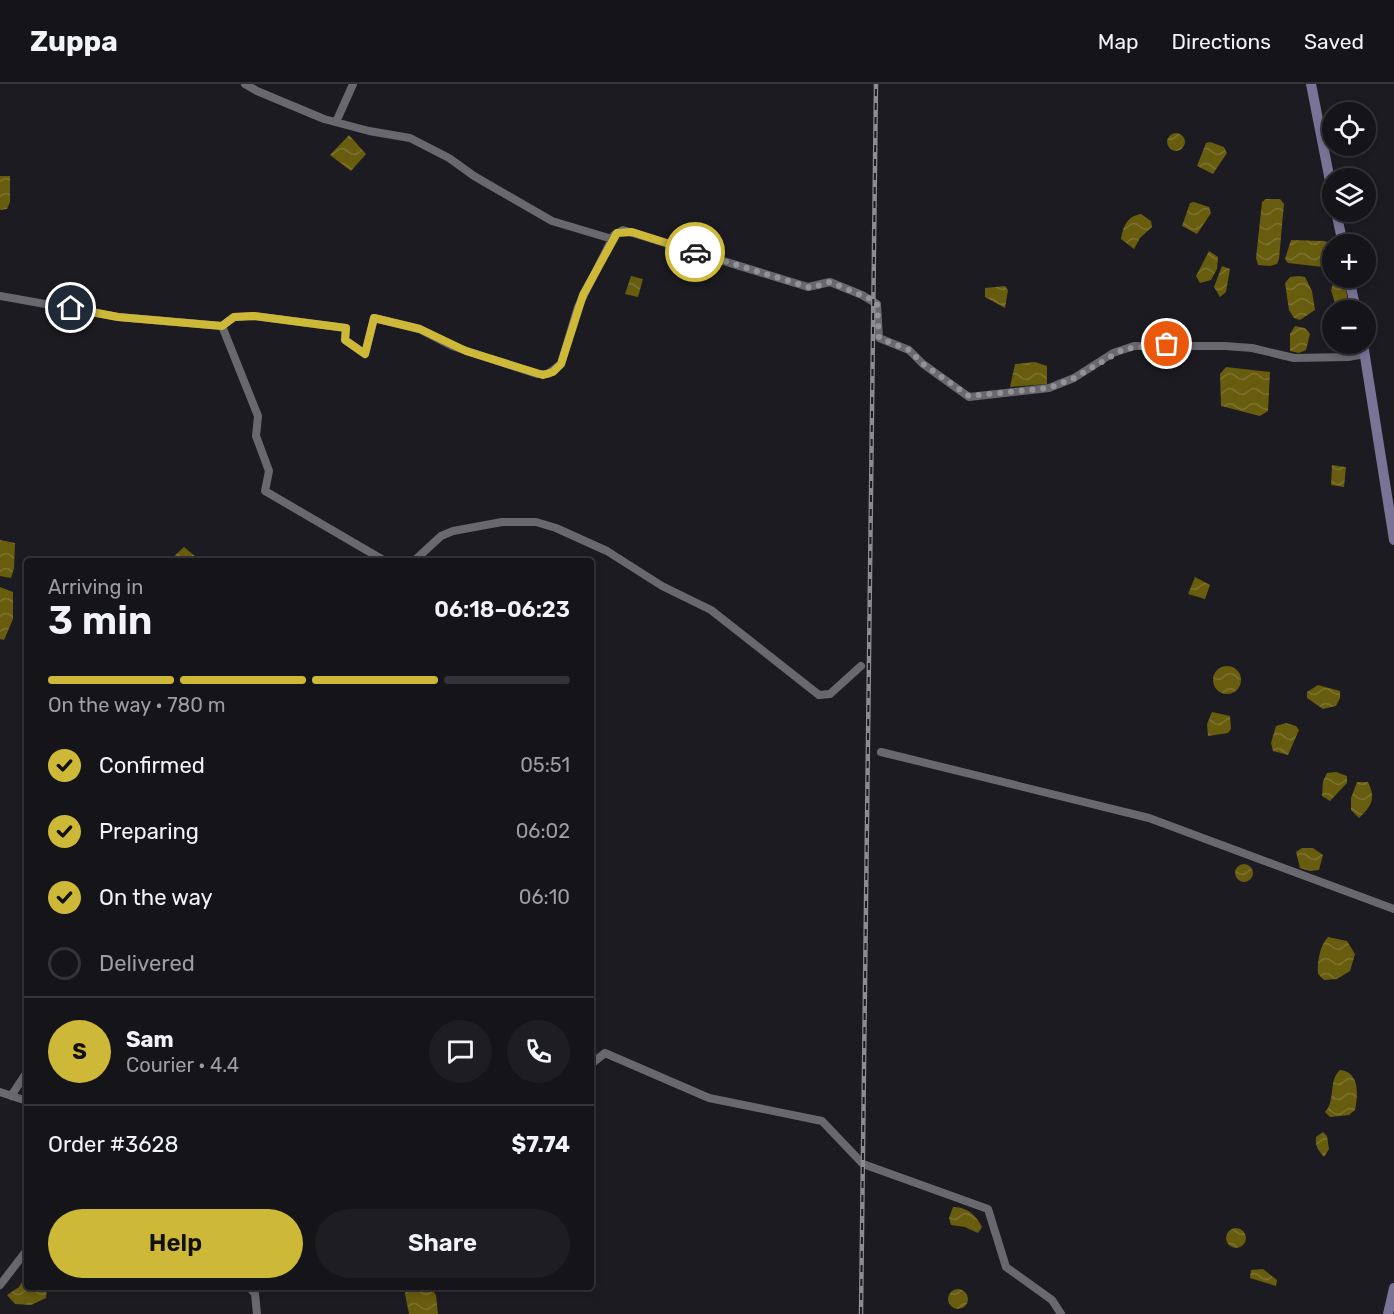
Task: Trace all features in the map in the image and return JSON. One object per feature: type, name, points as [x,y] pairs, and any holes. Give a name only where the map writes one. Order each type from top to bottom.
[{"type":"main road","points":[[1311,84],[1327,168]]},
{"type":"main road","points":[[1365,354],[1394,540]]},
{"type":"main road","points":[[1388,1314],[1394,1288]]},
{"type":"street","points":[[245,84],[285,104],[336,122],[410,138],[449,158],[474,176],[552,221],[612,239]]},
{"type":"street","points":[[336,122],[352,84]]},
{"type":"street","points":[[0,296],[118,317],[222,326],[234,317],[254,316],[346,328],[345,340],[365,354],[374,318],[420,329],[466,351],[537,374],[548,374],[561,364],[583,295],[612,239],[620,231],[632,232],[808,287],[830,282],[862,295],[877,304],[879,338],[909,350],[923,364],[969,396],[1049,388],[1074,378],[1113,353],[1134,346],[1234,346],[1294,358],[1348,357],[1354,354]]},
{"type":"street","points":[[222,326],[258,416],[256,436],[269,471],[266,491],[274,499],[380,558]]},
{"type":"street","points":[[417,558],[441,536],[453,531],[502,522],[536,522],[556,528],[607,551],[662,586],[711,610],[819,695],[830,694],[861,666]]},
{"type":"street","points":[[881,752],[1149,818],[1394,909]]},
{"type":"street","points":[[594,1062],[605,1053],[709,1098],[822,1122],[863,1164],[988,1209],[1004,1253],[1006,1267],[1052,1300],[1061,1314]]},
{"type":"street","points":[[11,1096],[24,1076]]},
{"type":"street","points":[[0,1092],[24,1100]]},
{"type":"street","points":[[0,1286],[24,1254]]},
{"type":"street","points":[[252,1290],[255,1294],[256,1314]]},
{"type":"water","points":[[1176,133],[1182,136],[1185,142],[1182,148],[1176,151],[1170,148],[1167,142],[1170,136]]},
{"type":"water","points":[[349,135],[366,154],[351,171],[330,155]]},
{"type":"water","points":[[1210,142],[1224,147],[1227,153],[1213,174],[1197,166],[1206,143]]},
{"type":"water","points":[[0,176],[10,176],[10,202],[7,209],[0,210]]},
{"type":"water","points":[[1266,199],[1280,199],[1284,204],[1279,259],[1277,264],[1270,266],[1258,265],[1256,258],[1262,202]]},
{"type":"water","points":[[1194,202],[1209,207],[1211,213],[1197,234],[1182,226],[1190,203]]},
{"type":"water","points":[[1141,214],[1151,221],[1152,227],[1140,238],[1134,249],[1121,239],[1129,220]]},
{"type":"water","points":[[1291,240],[1322,241],[1322,267],[1288,263],[1285,259]]},
{"type":"water","points":[[1209,251],[1218,257],[1217,269],[1211,280],[1200,283],[1196,276]]},
{"type":"water","points":[[1222,266],[1230,269],[1226,292],[1220,297],[1214,287]]},
{"type":"water","points":[[631,276],[643,279],[638,297],[625,294]]},
{"type":"water","points":[[1290,277],[1305,277],[1312,291],[1315,310],[1300,320],[1294,318],[1289,310],[1285,283]]},
{"type":"water","points":[[1005,286],[1008,290],[1005,308],[985,297],[985,288]]},
{"type":"water","points":[[1332,288],[1346,288],[1348,300],[1334,300]]},
{"type":"water","points":[[1295,326],[1305,328],[1310,334],[1306,350],[1299,353],[1290,351],[1290,334]]},
{"type":"water","points":[[1035,362],[1047,366],[1047,384],[1010,387],[1015,364]]},
{"type":"water","points":[[1226,367],[1270,372],[1268,411],[1260,416],[1221,406],[1220,374]]},
{"type":"water","points":[[1332,465],[1346,467],[1344,487],[1331,485]]},
{"type":"water","points":[[0,540],[15,543],[14,568],[11,578],[0,576]]},
{"type":"water","points":[[184,547],[197,558],[172,558]]},
{"type":"water","points":[[1195,577],[1210,585],[1205,599],[1188,594]]},
{"type":"water","points":[[0,587],[13,592],[13,619],[4,640],[0,639]]},
{"type":"water","points":[[1227,666],[1237,670],[1241,680],[1237,690],[1227,694],[1217,690],[1213,680],[1217,670]]},
{"type":"water","points":[[1318,685],[1340,691],[1340,698],[1336,706],[1323,709],[1307,698],[1307,692]]},
{"type":"water","points":[[1212,712],[1230,716],[1231,729],[1228,733],[1208,736],[1207,724]]},
{"type":"water","points":[[1286,723],[1296,726],[1299,730],[1288,755],[1273,751],[1271,743],[1276,726]]},
{"type":"water","points":[[1336,772],[1347,776],[1347,783],[1330,801],[1322,796],[1323,781],[1327,773]]},
{"type":"water","points":[[1357,782],[1368,782],[1372,793],[1370,806],[1359,818],[1351,810],[1351,798]]},
{"type":"water","points":[[1302,848],[1313,848],[1323,855],[1319,870],[1310,871],[1300,868],[1296,852]]},
{"type":"water","points":[[1244,864],[1252,869],[1253,873],[1248,881],[1244,882],[1236,877],[1235,873],[1240,865]]},
{"type":"water","points":[[1328,937],[1347,941],[1355,954],[1350,971],[1337,979],[1324,980],[1318,974],[1318,964],[1321,949]]},
{"type":"water","points":[[1340,1070],[1351,1075],[1356,1085],[1355,1110],[1349,1115],[1330,1117],[1325,1112],[1330,1102],[1334,1079]]},
{"type":"water","points":[[1323,1132],[1327,1136],[1329,1149],[1324,1157],[1317,1148],[1316,1140],[1316,1137]]},
{"type":"water","points":[[953,1207],[967,1210],[977,1219],[982,1227],[978,1233],[965,1227],[951,1225],[949,1218]]},
{"type":"water","points":[[1236,1228],[1243,1231],[1246,1238],[1243,1245],[1236,1248],[1229,1245],[1226,1238],[1229,1231]]},
{"type":"water","points":[[1263,1269],[1277,1280],[1276,1286],[1250,1278],[1251,1270]]},
{"type":"water","points":[[24,1278],[24,1290],[47,1290],[46,1298],[31,1305],[15,1304],[7,1295],[19,1287]]},
{"type":"water","points":[[958,1289],[965,1292],[968,1299],[965,1306],[958,1309],[951,1306],[948,1299],[951,1292]]},
{"type":"water","points":[[406,1290],[432,1290],[436,1295],[438,1314],[409,1314]]},
{"type":"railway","points":[[861,1314],[876,84]]},
{"type":"way so far","points":[[695,252],[811,288],[823,282],[830,282],[873,300],[877,304],[879,338],[909,350],[923,364],[966,396],[1049,388],[1074,378],[1113,353],[1134,346],[1167,344]]},
{"type":"route","points":[[71,308],[118,317],[222,326],[234,317],[254,316],[308,325],[346,328],[345,340],[365,354],[374,318],[420,329],[452,346],[543,375],[553,372],[561,364],[583,295],[617,233],[623,230],[632,232],[695,252]]}]
